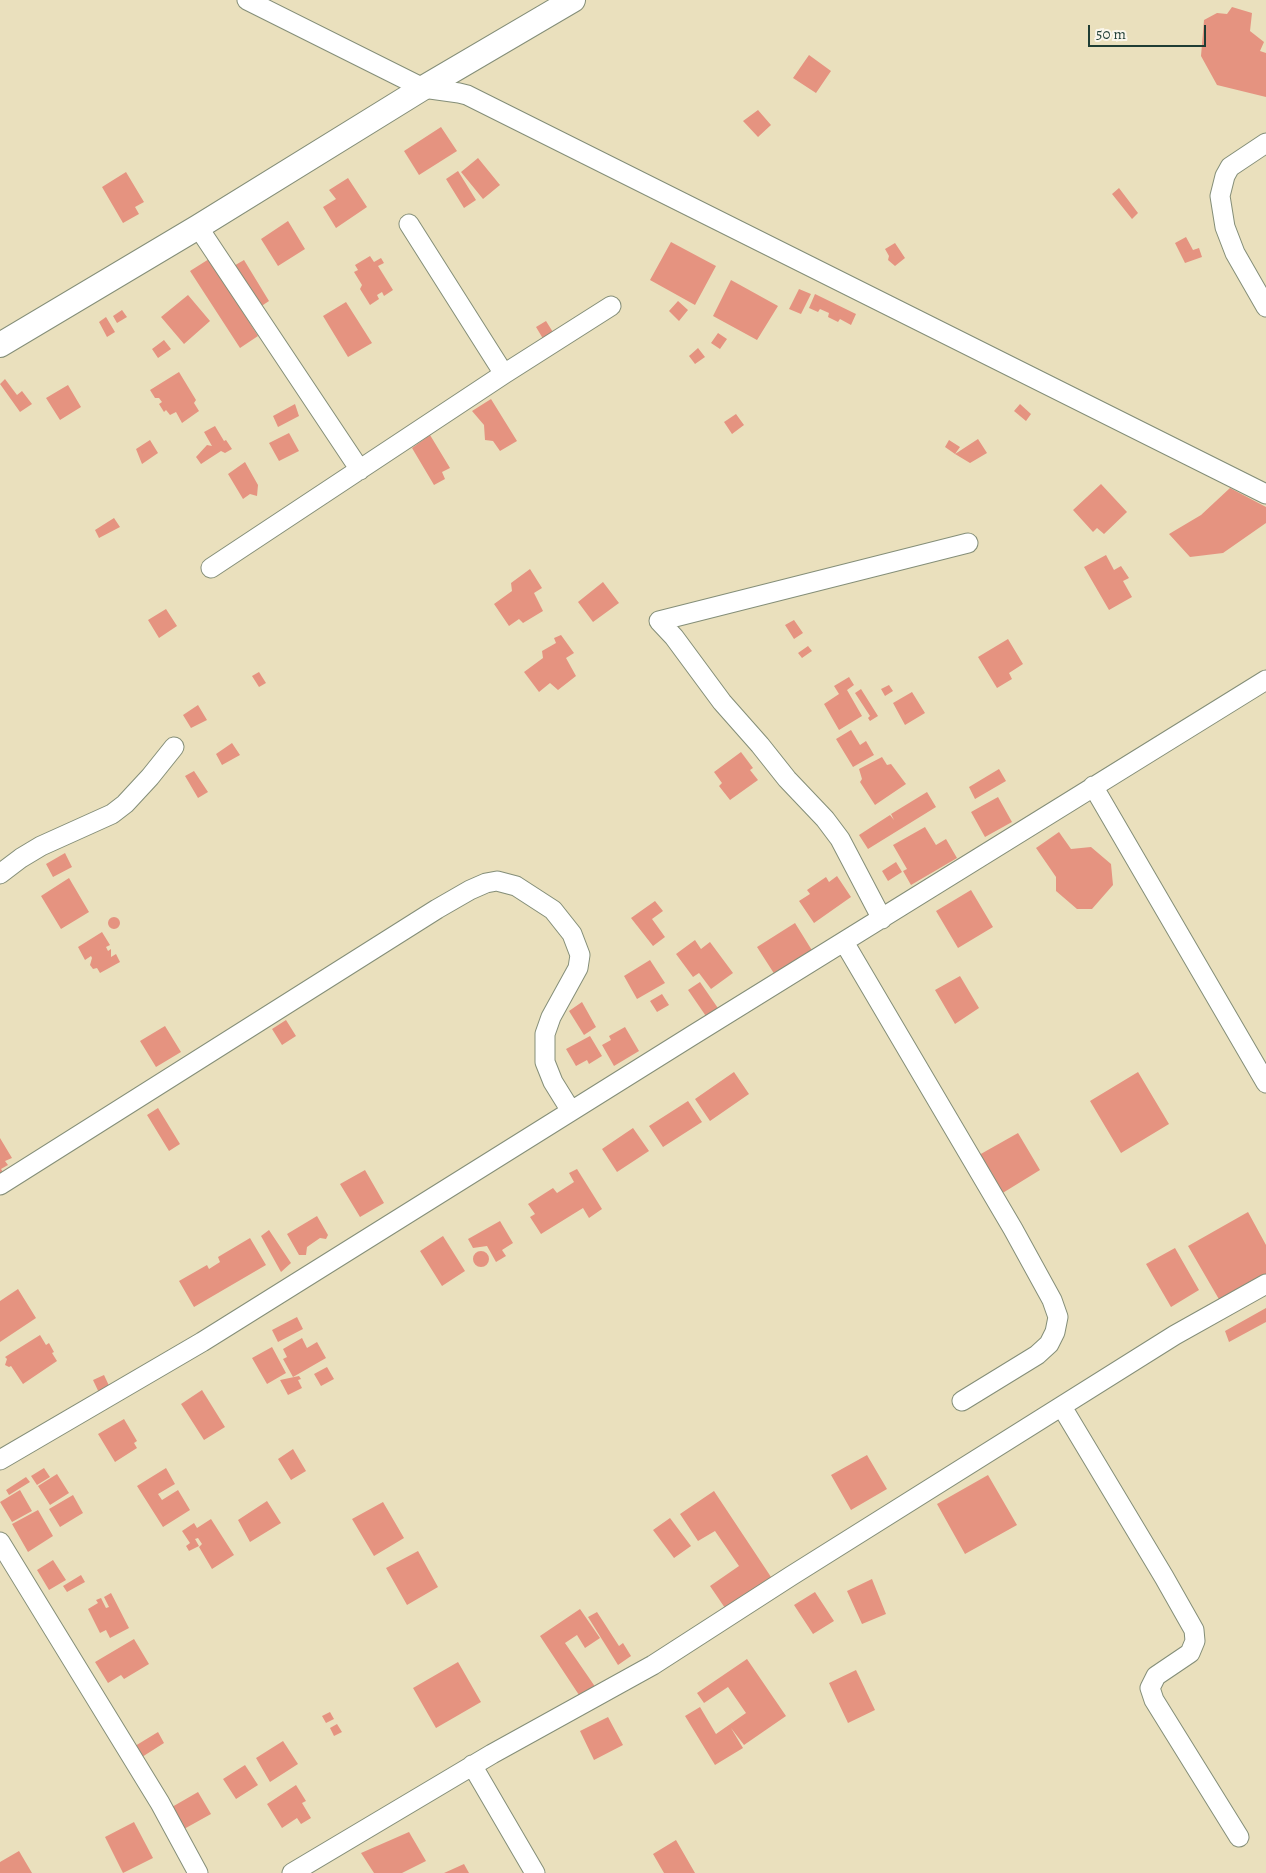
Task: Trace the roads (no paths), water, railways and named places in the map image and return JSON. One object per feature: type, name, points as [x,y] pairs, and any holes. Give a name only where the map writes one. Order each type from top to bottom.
[{"type":"street","points":[[248,0],[423,88],[467,95],[1266,494]]},
{"type":"street","points":[[0,346],[423,88],[573,0]]},
{"type":"street","points":[[1266,143],[1230,167],[1225,176],[1220,196],[1225,227],[1235,253],[1266,307]]},
{"type":"street","points":[[409,224],[504,374]]},
{"type":"street","points":[[198,226],[360,470]]},
{"type":"street","points":[[212,568],[504,374],[611,306]]},
{"type":"street","points":[[882,919],[840,839],[722,702],[674,637],[659,621],[968,544]]},
{"type":"street","points":[[0,1460],[202,1342],[1266,680]]},
{"type":"street","points":[[0,874],[41,846],[112,814],[125,804],[150,777],[174,747]]},
{"type":"street","points":[[1093,786],[1266,1083]]},
{"type":"street","points":[[0,1185],[437,910],[470,890],[486,883],[497,881],[516,886],[553,910],[572,934],[580,955],[578,968],[551,1017],[545,1034],[545,1062],[553,1082],[571,1111]]},
{"type":"street","points":[[844,942],[1013,1229],[1052,1300],[1058,1317],[1055,1332],[1049,1344],[1037,1355],[962,1401]]},
{"type":"street","points":[[292,1873],[472,1766],[654,1665],[791,1576],[1175,1335],[1266,1284]]},
{"type":"street","points":[[1062,1407],[1194,1630],[1195,1641],[1190,1653],[1156,1676],[1150,1688],[1154,1700],[1239,1837]]},
{"type":"street","points":[[0,1542],[160,1803],[198,1873]]},
{"type":"street","points":[[472,1766],[535,1873]]}]
